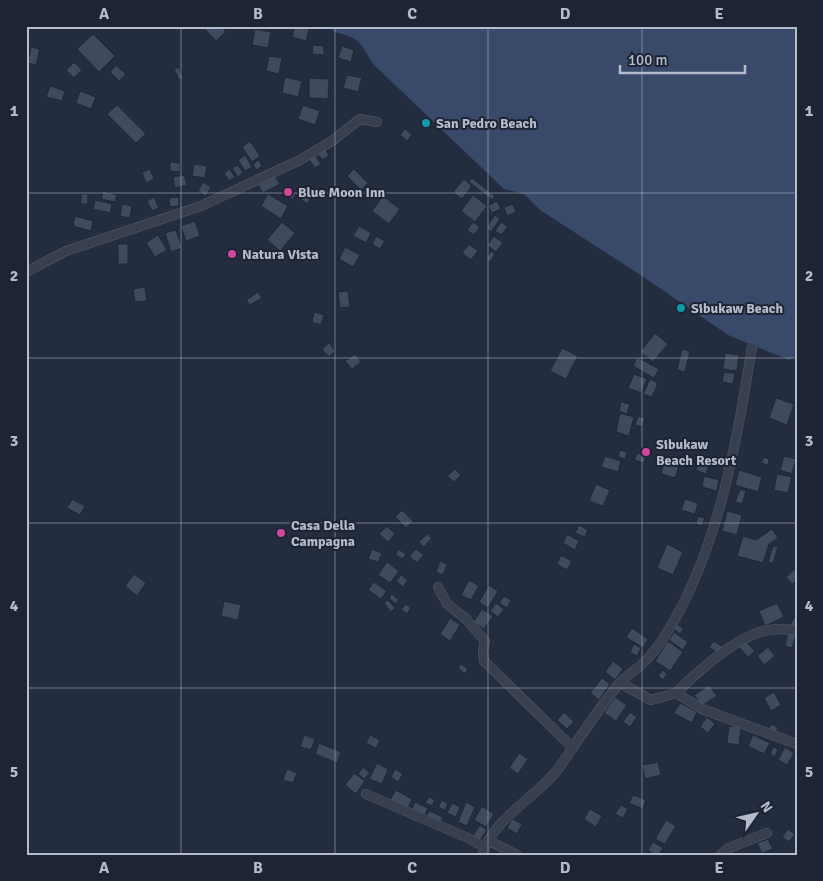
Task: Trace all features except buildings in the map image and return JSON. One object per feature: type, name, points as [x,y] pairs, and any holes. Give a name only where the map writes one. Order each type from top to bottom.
[{"type":"street","points":[[26,272],[66,251],[209,202],[300,160],[332,141],[360,119],[378,122]]},
{"type":"street","points":[[485,847],[505,819],[553,776],[620,683],[641,666],[662,639],[688,592],[707,548],[733,456],[752,347]]},
{"type":"street","points":[[438,587],[447,604],[465,618],[485,641],[482,651],[484,661],[573,748]]},
{"type":"street","points":[[620,683],[652,700],[676,693],[697,672],[748,636],[769,630],[797,630]]},
{"type":"street","points":[[676,693],[702,709],[797,744]]},
{"type":"street","points":[[366,794],[485,847],[517,855]]},
{"type":"street","points":[[720,855],[727,848],[768,833]]},
{"type":"water","points":[[331,26],[797,26],[797,356],[789,360],[728,335],[642,276],[540,210],[524,194],[504,189],[373,64],[365,50],[355,39],[334,32]]},
{"type":"place","name":"San Pedro Beach","points":[[426,123]]},
{"type":"place","name":"Blue Moon Inn","points":[[288,192]]},
{"type":"place","name":"Natura Vista","points":[[232,254]]},
{"type":"place","name":"Sibukaw Beach","points":[[681,308]]},
{"type":"place","name":"Sibukaw Beach Resort","points":[[646,452]]},
{"type":"place","name":"Casa Della Campagna","points":[[281,533]]}]
